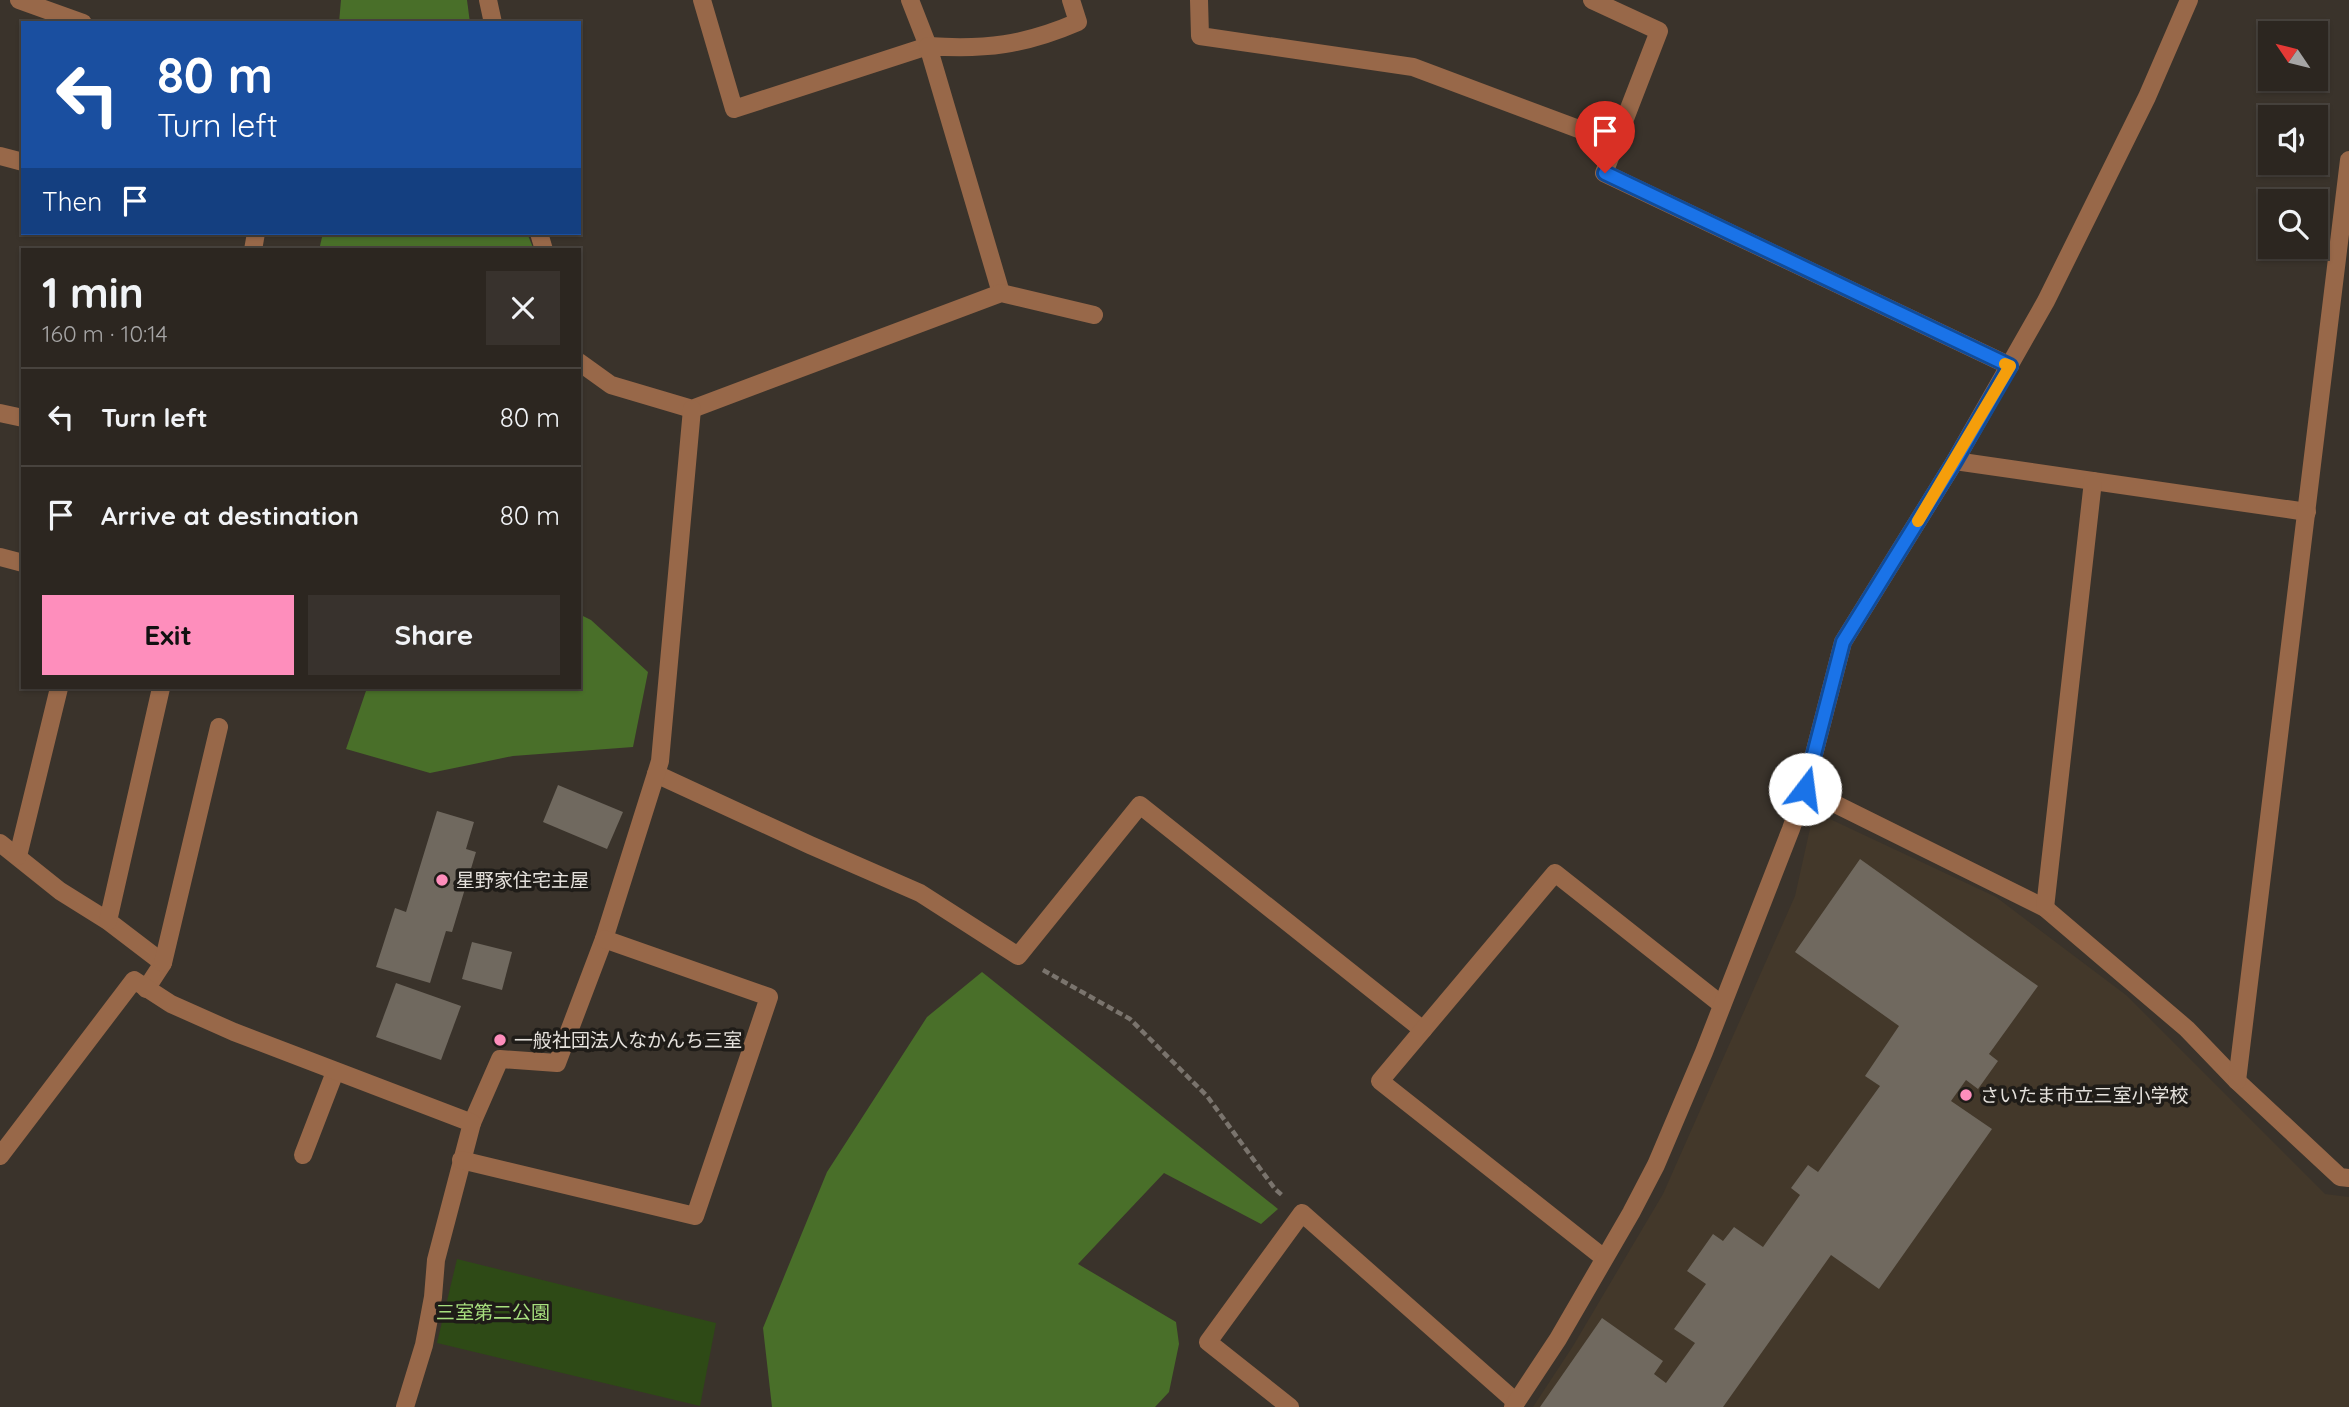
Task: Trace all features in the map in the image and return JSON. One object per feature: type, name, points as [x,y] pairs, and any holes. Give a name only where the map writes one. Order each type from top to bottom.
[{"type":"street","points":[[19,0],[77,21]]},
{"type":"street","points":[[488,0],[493,21]]},
{"type":"street","points":[[702,0],[734,109],[928,46],[984,48],[1018,43],[1055,32],[1078,22],[1071,0]]},
{"type":"street","points":[[911,0],[928,46],[1001,293]]},
{"type":"street","points":[[1199,0],[1199,36],[1412,67],[1616,143]]},
{"type":"street","points":[[1592,0],[1659,31],[1605,173],[2010,366]]},
{"type":"street","points":[[1290,1407],[1208,1342],[1302,1213],[1515,1404],[1558,1339],[1656,1165],[1722,1005],[1805,789],[1843,642],[1955,461],[2046,301],[2147,97],[2189,0]]},
{"type":"street","points":[[0,156],[21,161]]},
{"type":"street","points":[[2237,1082],[2349,160]]},
{"type":"street","points":[[581,363],[611,384],[692,409],[1001,293],[1094,315]]},
{"type":"street","points":[[405,1407],[424,1345],[433,1297],[436,1260],[472,1123],[500,1059],[556,1063],[604,939],[660,761],[692,409]]},
{"type":"street","points":[[0,413],[21,418]]},
{"type":"street","points":[[1955,461],[2307,512]]},
{"type":"street","points":[[2045,908],[2093,481]]},
{"type":"street","points":[[0,557],[21,562]]},
{"type":"street","points":[[18,856],[60,689]]},
{"type":"street","points":[[107,921],[161,689]]},
{"type":"street","points":[[146,989],[163,963],[219,727]]},
{"type":"street","points":[[656,774],[920,893],[1018,956],[1140,805],[1423,1030]]},
{"type":"street","points":[[1805,789],[2045,908],[2187,1030],[2237,1082],[2340,1177],[2349,1178]]},
{"type":"street","points":[[0,843],[60,891],[107,921],[163,963]]},
{"type":"street","points":[[1604,1258],[1380,1081],[1555,873],[1722,1005]]},
{"type":"street","points":[[461,1160],[695,1216],[769,997],[604,939]]},
{"type":"street","points":[[0,1156],[134,981],[171,1004],[335,1072],[472,1123]]},
{"type":"street","points":[[303,1155],[335,1072]]},
{"type":"path","points":[[1018,956],[1130,1019],[1207,1096],[1275,1189],[1302,1213]]},
{"type":"shaded area","name":"さいたま市立三室小学校","points":[[1830,819],[1996,897],[2126,995],[2325,1194],[2349,1197],[2349,1407],[1533,1407],[1573,1346],[1663,1194],[1795,896],[1811,824]]},
{"type":"green space","points":[[341,0],[467,0],[470,21],[339,21]]},
{"type":"green space","points":[[323,235],[528,235],[533,248],[319,248]]},
{"type":"green space","points":[[581,615],[591,620],[648,672],[633,747],[513,756],[430,773],[346,749],[367,689],[581,689]]},
{"type":"green space","points":[[982,972],[1278,1209],[1261,1224],[1164,1173],[1078,1264],[1176,1322],[1179,1344],[1169,1392],[1155,1407],[772,1407],[763,1328],[827,1172],[927,1017]]},
{"type":"green space","name":"三室第二公園","points":[[457,1259],[716,1323],[700,1406],[437,1343]]},
{"type":"building","points":[[558,785],[623,812],[607,849],[543,822]]},
{"type":"building","name":"星野家住宅主屋","points":[[437,811],[474,822],[466,849],[476,852],[452,932],[446,931],[430,983],[376,967],[395,908],[406,912]]},
{"type":"building","points":[[1860,859],[2038,986],[1989,1054],[1998,1061],[1978,1089],[1966,1080],[1951,1101],[1992,1129],[1879,1289],[1831,1255],[1723,1407],[1540,1407],[1602,1318],[1663,1361],[1654,1374],[1666,1383],[1695,1343],[1674,1329],[1706,1284],[1687,1271],[1713,1234],[1723,1241],[1734,1227],[1763,1247],[1800,1195],[1791,1188],[1808,1165],[1818,1172],[1880,1086],[1865,1076],[1899,1026],[1795,952]]},
{"type":"building","points":[[472,942],[512,952],[502,990],[462,979]]},
{"type":"building","points":[[396,983],[461,1006],[441,1060],[376,1037]]},
{"type":"slow traffic","points":[[1918,521],[2010,366],[2005,364]]},
{"type":"place","name":"星野家住宅主屋","points":[[442,880]]},
{"type":"place","name":"一般社団法人なかんち三室","points":[[500,1040]]},
{"type":"place","name":"さいたま市立三室小学校","points":[[1966,1095]]},
{"type":"route","points":[[1605,173],[2010,366],[1955,461],[1843,642],[1805,789]]}]
